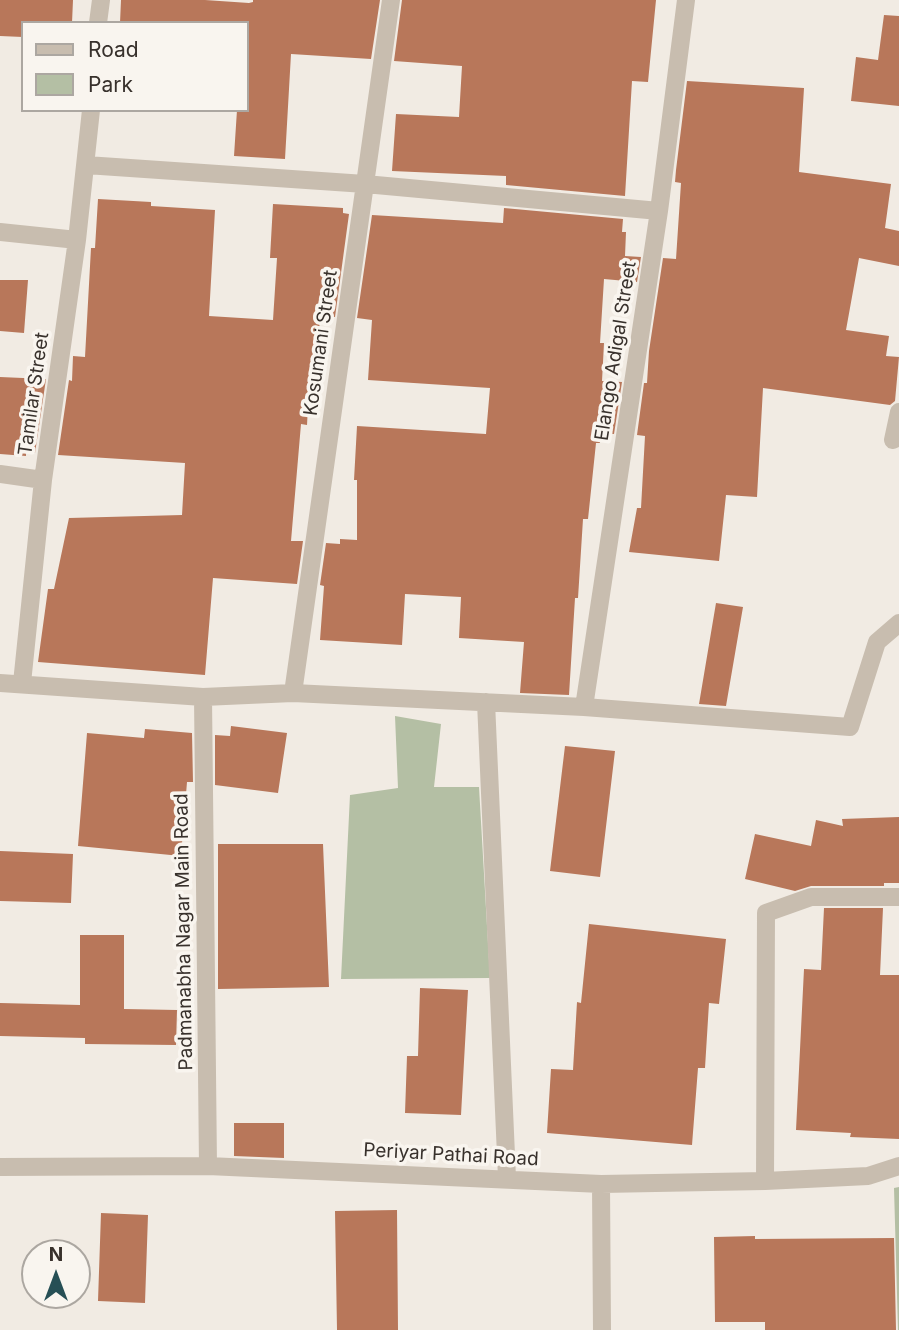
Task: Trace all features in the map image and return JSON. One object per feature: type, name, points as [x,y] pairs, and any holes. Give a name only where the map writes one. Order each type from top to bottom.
[{"type":"street","points":[[99,21],[101,0]]},
{"type":"street","name":"Kosumani Street","points":[[293,692],[391,0]]},
{"type":"street","name":"Elango Adigal Street","points":[[584,707],[659,211],[686,0]]},
{"type":"street","name":"Tamilar Street","points":[[22,683],[43,480],[77,240],[90,112]]},
{"type":"street","points":[[86,165],[365,184],[659,211]]},
{"type":"street","points":[[0,232],[77,240]]},
{"type":"street","points":[[893,440],[899,412]]},
{"type":"street","points":[[0,474],[43,480]]},
{"type":"street","points":[[0,683],[204,697],[293,692],[584,707],[850,727],[877,642],[899,623]]},
{"type":"street","name":"Padmanabha Nagar Main Road","points":[[204,697],[208,1166]]},
{"type":"street","points":[[486,702],[507,1178]]},
{"type":"street","points":[[765,1181],[766,913],[811,897],[899,897]]},
{"type":"street","name":"Periyar Pathai Road","points":[[0,1167],[208,1166],[601,1184],[868,1176],[899,1166]]},
{"type":"street","points":[[601,1184],[602,1330]]},
{"type":"green space","points":[[395,716],[441,724],[434,787],[479,787],[490,978],[341,979],[350,795],[398,788]]},
{"type":"green space","points":[[899,1187],[899,1330],[898,1330],[894,1188]]},
{"type":"building","points":[[0,0],[73,0],[72,21],[21,21],[21,37],[0,36]]},
{"type":"building","points":[[121,0],[249,3],[253,0],[380,0],[371,59],[291,54],[285,159],[234,156],[237,112],[248,112],[248,21],[120,21]]},
{"type":"building","points":[[402,0],[656,0],[648,82],[632,81],[625,196],[506,185],[506,176],[392,171],[396,114],[459,117],[462,66],[394,61]]},
{"type":"building","points":[[884,15],[899,16],[899,106],[851,101],[856,57],[878,60]]},
{"type":"building","points":[[687,81],[804,88],[799,172],[891,184],[885,228],[899,231],[899,266],[859,258],[846,330],[889,336],[886,356],[899,357],[895,401],[890,405],[763,388],[757,497],[726,495],[719,561],[629,552],[637,508],[641,508],[645,436],[637,435],[644,383],[647,383],[663,258],[676,259],[681,183],[675,182]]},
{"type":"building","points":[[98,199],[215,210],[209,316],[273,320],[277,258],[270,258],[273,204],[343,208],[343,213],[349,214],[335,317],[320,316],[317,371],[310,370],[307,425],[301,424],[291,541],[303,541],[297,584],[213,578],[205,675],[38,662],[48,589],[54,589],[69,518],[182,515],[185,463],[58,455],[69,380],[72,381],[73,356],[85,357],[91,248],[95,248]]},
{"type":"building","points":[[504,208],[623,219],[622,232],[626,232],[625,256],[641,257],[637,282],[604,279],[600,343],[604,343],[602,381],[622,382],[614,434],[600,433],[600,443],[596,443],[588,519],[583,519],[569,695],[520,693],[524,642],[459,638],[461,597],[405,594],[402,645],[320,640],[324,586],[320,585],[326,543],[340,544],[340,539],[357,540],[357,480],[354,480],[357,426],[486,434],[490,388],[368,380],[372,320],[357,318],[372,215],[503,223]]},
{"type":"building","points":[[0,280],[28,280],[24,333],[0,331]]},
{"type":"building","points":[[0,377],[46,379],[35,453],[26,453],[26,456],[0,454]]},
{"type":"building","points":[[716,603],[743,607],[726,706],[699,704]]},
{"type":"building","points":[[231,726],[287,733],[278,793],[215,785],[215,735],[230,736]]},
{"type":"building","points":[[145,729],[192,733],[193,782],[187,782],[181,856],[78,846],[87,733],[144,738]]},
{"type":"building","points":[[565,746],[615,751],[600,877],[550,871]]},
{"type":"building","points":[[899,817],[899,883],[884,883],[884,886],[811,886],[795,891],[745,879],[755,834],[811,846],[816,820],[843,826],[842,819]]},
{"type":"building","points":[[218,844],[323,844],[329,987],[218,989]]},
{"type":"building","points":[[0,851],[73,854],[71,903],[0,901]]},
{"type":"building","points":[[824,908],[883,908],[880,975],[899,975],[899,1139],[850,1137],[851,1133],[796,1130],[804,969],[821,970]]},
{"type":"building","points":[[589,924],[726,939],[719,1004],[709,1003],[705,1068],[698,1068],[692,1145],[547,1133],[551,1069],[573,1070],[577,1002],[581,1003]]},
{"type":"building","points":[[80,935],[124,935],[124,1009],[177,1010],[176,1045],[85,1044],[85,1038],[0,1036],[0,1003],[80,1005]]},
{"type":"building","points":[[420,988],[468,990],[461,1115],[405,1113],[407,1056],[418,1056]]},
{"type":"building","points":[[234,1123],[284,1123],[284,1158],[234,1156]]},
{"type":"building","points":[[397,1210],[398,1330],[337,1330],[335,1211]]},
{"type":"building","points":[[101,1213],[148,1215],[145,1303],[98,1301]]},
{"type":"building","points":[[755,1236],[755,1239],[894,1238],[896,1330],[765,1330],[765,1322],[715,1322],[714,1237]]}]
